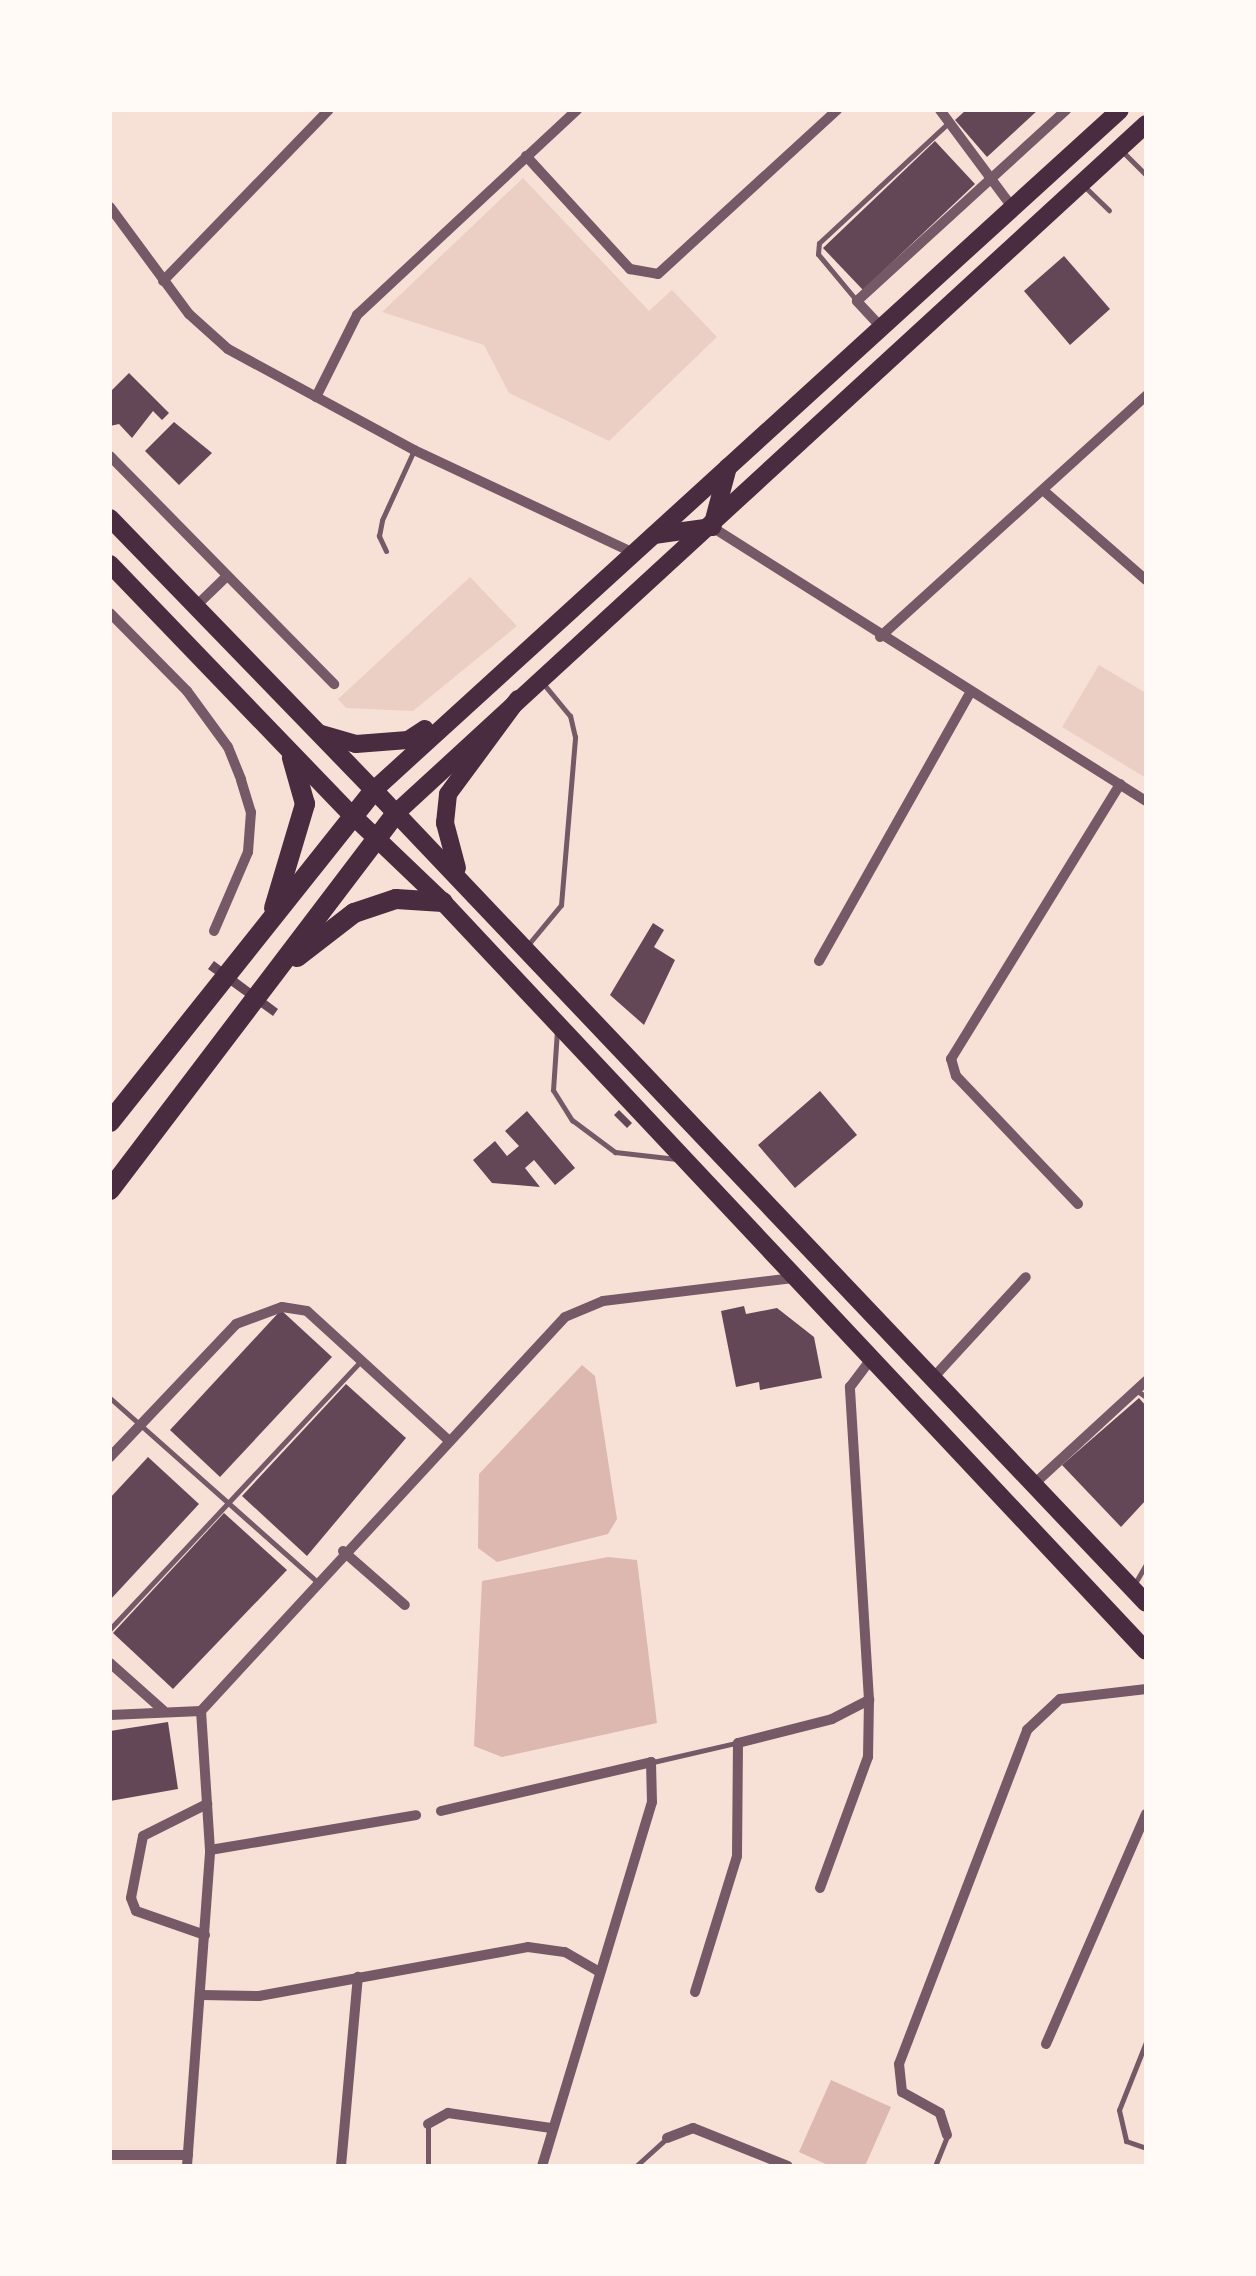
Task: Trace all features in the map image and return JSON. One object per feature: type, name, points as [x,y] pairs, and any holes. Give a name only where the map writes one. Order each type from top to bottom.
[{"type":"highway","points":[[253,950],[294,856],[306,804],[292,758]]},
{"type":"highway","points":[[110,1122],[253,950],[350,814],[374,790]]},
{"type":"highway","points":[[110,1190],[278,972],[374,836],[396,813]]},
{"type":"highway","points":[[278,972],[354,912],[396,899],[443,902]]},
{"type":"main road","points":[[374,790],[480,688],[1120,110]]},
{"type":"main road","points":[[396,813],[712,527],[1146,124]]},
{"type":"main road","points":[[712,527],[730,462]]},
{"type":"main road","points":[[110,518],[526,947],[1146,1603]]},
{"type":"main road","points":[[646,537],[712,527]]},
{"type":"main road","points":[[110,564],[292,758],[443,902],[1146,1651]]},
{"type":"main road","points":[[316,732],[356,744],[408,740],[480,688]]},
{"type":"main road","points":[[462,880],[450,852],[448,794],[518,700]]},
{"type":"street","points":[[163,281],[329,110]]},
{"type":"street","points":[[316,397],[357,316],[576,110]]},
{"type":"street","points":[[526,156],[630,269],[658,274],[838,110]]},
{"type":"street","points":[[880,326],[858,301],[1066,110]]},
{"type":"street","points":[[944,114],[1012,207]]},
{"type":"street","points":[[110,207],[163,281],[228,349],[414,450],[630,552]]},
{"type":"street","points":[[880,637],[1146,396]]},
{"type":"street","points":[[110,456],[334,684]]},
{"type":"street","points":[[1044,491],[1146,580]]},
{"type":"street","points":[[712,527],[880,637],[1146,801]]},
{"type":"street","points":[[196,606],[226,576]]},
{"type":"street","points":[[110,613],[187,690],[228,747],[241,780],[250,812],[248,852],[214,931]]},
{"type":"street","points":[[819,961],[970,693]]},
{"type":"street","points":[[1078,1204],[956,1076],[951,1059],[1120,784]]},
{"type":"street","points":[[110,2154],[188,2161],[210,1850],[201,1711],[343,1550],[565,1317],[584,1306],[794,1278]]},
{"type":"street","points":[[933,1378],[1026,1278]]},
{"type":"street","points":[[110,1457],[236,1324],[264,1310],[307,1311],[447,1439]]},
{"type":"street","points":[[820,1888],[868,1757],[869,1700],[850,1387],[872,1358]]},
{"type":"street","points":[[1034,1484],[1141,1394],[1146,1381]]},
{"type":"street","points":[[343,1550],[404,1605]]},
{"type":"street","points":[[110,1663],[163,1710]]},
{"type":"street","points":[[947,2135],[940,2113],[902,2092],[899,2064],[1027,1730],[1060,1699],[1146,1689]]},
{"type":"street","points":[[695,1992],[737,1856],[738,1743],[832,1719],[869,1700]]},
{"type":"street","points":[[110,1715],[201,1711]]},
{"type":"street","points":[[441,1811],[651,1762],[652,1802],[542,2166]]},
{"type":"street","points":[[205,1935],[136,1911],[132,1898],[143,1836],[207,1804]]},
{"type":"street","points":[[1046,2044],[1146,1814]]},
{"type":"street","points":[[210,1850],[416,1816]]},
{"type":"street","points":[[202,1995],[260,1996],[528,1947],[565,1952],[600,1972]]},
{"type":"street","points":[[341,2166],[358,1977]]},
{"type":"street","points":[[428,2124],[448,2113],[551,2128]]},
{"type":"street","points":[[667,2138],[693,2128],[788,2166]]},
{"type":"lane","points":[[858,301],[818,254],[819,244],[944,114]]},
{"type":"lane","points":[[1120,148],[1146,175]]},
{"type":"lane","points":[[1081,184],[1109,210]]},
{"type":"lane","points":[[386,552],[378,536],[382,520],[414,450]]},
{"type":"lane","points":[[526,947],[552,922],[563,896],[575,737],[570,716],[540,680]]},
{"type":"lane","points":[[558,1025],[550,1070],[553,1090],[572,1120],[615,1152],[640,1160],[685,1158]]},
{"type":"lane","points":[[110,1629],[362,1361]]},
{"type":"lane","points":[[110,1398],[316,1581]]},
{"type":"lane","points":[[1132,1588],[1146,1564]]},
{"type":"lane","points":[[651,1762],[738,1743]]},
{"type":"lane","points":[[1146,2042],[1119,2110],[1126,2140],[1146,2148]]},
{"type":"lane","points":[[428,2124],[428,2166]]},
{"type":"lane","points":[[935,2166],[947,2135]]},
{"type":"lane","points":[[636,2166],[667,2138]]},
{"type":"shaded area","points":[[523,178],[649,311],[672,290],[717,337],[609,441],[509,393],[484,345],[382,312]]},
{"type":"shaded area","points":[[470,577],[517,626],[413,711],[346,708],[338,699]]},
{"type":"shaded area","points":[[1099,665],[1146,693],[1146,778],[1062,727]]},
{"type":"shaded area","points":[[582,1365],[595,1376],[617,1519],[608,1534],[497,1562],[478,1548],[479,1474]]},
{"type":"shaded area","points":[[608,1557],[637,1560],[657,1723],[502,1757],[474,1746],[482,1581]]},
{"type":"shaded area","points":[[831,2080],[891,2107],[865,2166],[830,2166],[799,2152]]},
{"type":"building","points":[[966,110],[1038,110],[987,157],[955,120]]},
{"type":"building","points":[[935,141],[975,184],[863,290],[823,248]]},
{"type":"building","points":[[1064,256],[1110,309],[1070,345],[1024,291]]},
{"type":"building","points":[[129,373],[169,413],[162,420],[153,411],[132,438],[119,424],[110,426],[110,392]]},
{"type":"building","points":[[174,422],[212,453],[179,485],[145,451]]},
{"type":"building","points":[[653,923],[664,930],[654,947],[675,960],[644,1025],[610,995]]},
{"type":"building","points":[[214,961],[278,1009],[273,1016],[208,969]]},
{"type":"building","points":[[820,1091],[857,1135],[795,1188],[758,1145]]},
{"type":"building","points":[[619,1110],[632,1123],[627,1128],[614,1115]]},
{"type":"building","points":[[527,1111],[575,1168],[555,1185],[534,1160],[525,1168],[540,1187],[492,1183],[473,1160],[495,1141],[507,1156],[519,1146],[505,1131]]},
{"type":"building","points":[[744,1306],[746,1314],[777,1308],[814,1337],[822,1378],[760,1390],[759,1382],[736,1387],[721,1311]]},
{"type":"building","points":[[281,1310],[332,1357],[220,1477],[170,1430]]},
{"type":"building","points":[[346,1384],[406,1438],[307,1556],[242,1496]]},
{"type":"building","points":[[1139,1398],[1146,1406],[1146,1500],[1121,1527],[1062,1465]]},
{"type":"building","points":[[148,1457],[199,1504],[110,1600],[110,1498]]},
{"type":"building","points":[[224,1513],[287,1570],[173,1689],[113,1633]]},
{"type":"building","points":[[168,1722],[178,1789],[110,1801],[110,1731]]}]
